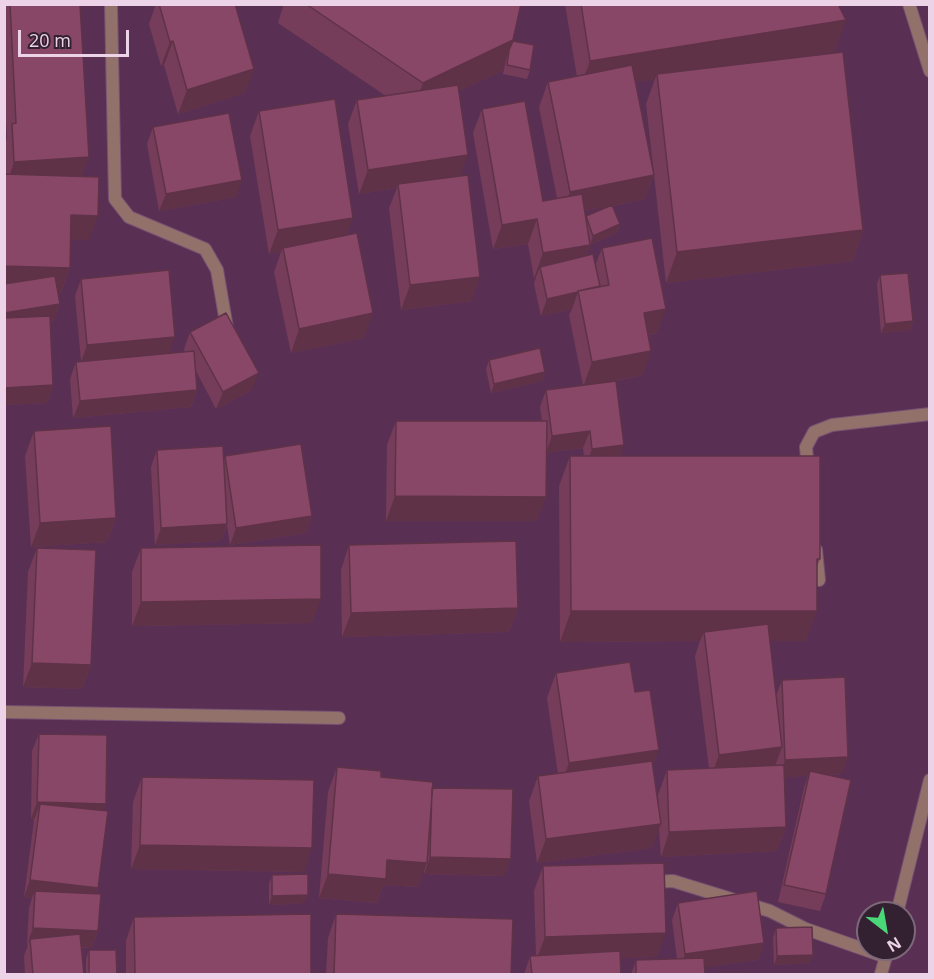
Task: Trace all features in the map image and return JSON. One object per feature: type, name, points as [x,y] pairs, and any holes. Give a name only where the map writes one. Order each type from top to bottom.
[{"type":"street","points":[[111,4],[115,199],[129,217],[205,249],[217,270],[229,343]]},
{"type":"street","points":[[909,4],[930,71]]},
{"type":"street","points":[[810,480],[806,447],[814,432],[832,425],[930,414]]},
{"type":"street","points":[[815,536],[819,580]]},
{"type":"street","points":[[4,712],[339,718]]},
{"type":"street","points":[[901,901],[926,819],[930,780]]},
{"type":"street","points":[[641,882],[673,881],[770,911],[806,929],[856,944]]},
{"type":"building","points":[[10,4],[80,4],[89,157],[14,162],[12,124],[16,123]]},
{"type":"building","points":[[159,4],[235,4],[254,69],[187,90],[173,41],[170,42]]},
{"type":"building","points":[[306,4],[521,4],[513,40],[423,83]]},
{"type":"building","points":[[581,4],[838,4],[846,20],[590,61]]},
{"type":"building","points":[[513,41],[534,45],[530,70],[507,65]]},
{"type":"building","points":[[843,52],[863,230],[677,252],[657,74]]},
{"type":"building","points":[[632,65],[654,175],[570,192],[548,82]]},
{"type":"building","points":[[458,85],[468,155],[368,170],[357,100]]},
{"type":"building","points":[[335,99],[353,218],[278,230],[259,111]]},
{"type":"building","points":[[525,101],[543,201],[582,194],[590,245],[543,253],[537,219],[502,225],[482,109]]},
{"type":"building","points":[[229,113],[242,180],[166,194],[153,127]]},
{"type":"building","points":[[4,174],[99,177],[98,216],[71,215],[70,268],[4,266]]},
{"type":"building","points":[[468,175],[480,277],[410,285],[398,184]]},
{"type":"building","points":[[612,205],[620,224],[593,236],[586,216]]},
{"type":"building","points":[[357,233],[373,313],[299,329],[283,248]]},
{"type":"building","points":[[652,238],[666,309],[644,313],[651,351],[592,362],[578,291],[609,285],[602,248]]},
{"type":"building","points":[[593,254],[600,286],[547,299],[540,267]]},
{"type":"building","points":[[169,270],[175,337],[87,345],[81,279]]},
{"type":"building","points":[[908,273],[913,321],[885,324],[880,275]]},
{"type":"building","points":[[55,276],[60,304],[4,313],[4,284]]},
{"type":"building","points":[[226,313],[259,373],[223,392],[190,332]]},
{"type":"building","points":[[50,316],[53,385],[4,388],[4,318]]},
{"type":"building","points":[[540,348],[545,372],[494,384],[489,360]]},
{"type":"building","points":[[194,351],[197,390],[80,401],[76,362]]},
{"type":"building","points":[[616,381],[624,445],[592,449],[590,431],[552,436],[546,390]]},
{"type":"building","points":[[396,421],[547,421],[546,497],[395,496]]},
{"type":"building","points":[[111,426],[116,518],[40,523],[34,431]]},
{"type":"building","points":[[301,444],[312,516],[236,528],[225,456]]},
{"type":"building","points":[[223,446],[227,524],[161,528],[157,450]]},
{"type":"building","points":[[570,456],[820,456],[820,559],[817,559],[817,611],[571,611]]},
{"type":"building","points":[[516,541],[518,608],[351,613],[349,545]]},
{"type":"building","points":[[321,545],[321,599],[141,602],[141,548]]},
{"type":"building","points":[[37,548],[96,550],[91,665],[32,663]]},
{"type":"building","points":[[768,624],[782,747],[719,755],[704,632]]},
{"type":"building","points":[[630,662],[635,692],[650,690],[659,750],[569,763],[556,673]]},
{"type":"building","points":[[845,677],[848,757],[785,760],[782,680]]},
{"type":"building","points":[[39,734],[107,735],[106,804],[37,802]]},
{"type":"building","points":[[652,761],[661,824],[546,839],[538,776]]},
{"type":"building","points":[[784,765],[786,827],[669,832],[667,770]]},
{"type":"building","points":[[337,767],[381,771],[381,777],[433,782],[427,863],[387,860],[386,879],[328,874]]},
{"type":"building","points":[[810,771],[851,780],[826,894],[784,885]]},
{"type":"building","points":[[142,777],[314,780],[312,848],[140,845]]},
{"type":"building","points":[[432,788],[513,789],[511,859],[430,857]]},
{"type":"building","points":[[40,804],[108,811],[98,888],[30,880]]},
{"type":"building","points":[[664,863],[666,933],[545,937],[543,866]]},
{"type":"building","points":[[308,874],[308,895],[272,896],[272,875]]},
{"type":"building","points":[[35,891],[101,894],[98,931],[33,928]]},
{"type":"building","points":[[757,891],[764,943],[685,954],[678,903]]},
{"type":"building","points":[[311,914],[311,975],[135,975],[134,917]]},
{"type":"building","points":[[336,914],[513,919],[511,975],[334,975]]},
{"type":"building","points":[[812,927],[813,955],[777,956],[776,928]]},
{"type":"building","points":[[80,934],[84,975],[33,975],[30,939]]},
{"type":"building","points":[[89,950],[116,950],[117,975],[89,975]]},
{"type":"building","points":[[620,951],[621,975],[532,975],[530,956]]},
{"type":"building","points":[[704,958],[705,975],[636,975],[636,960]]},
{"type":"building","points":[[721,973],[747,973],[747,975],[721,975]]}]
